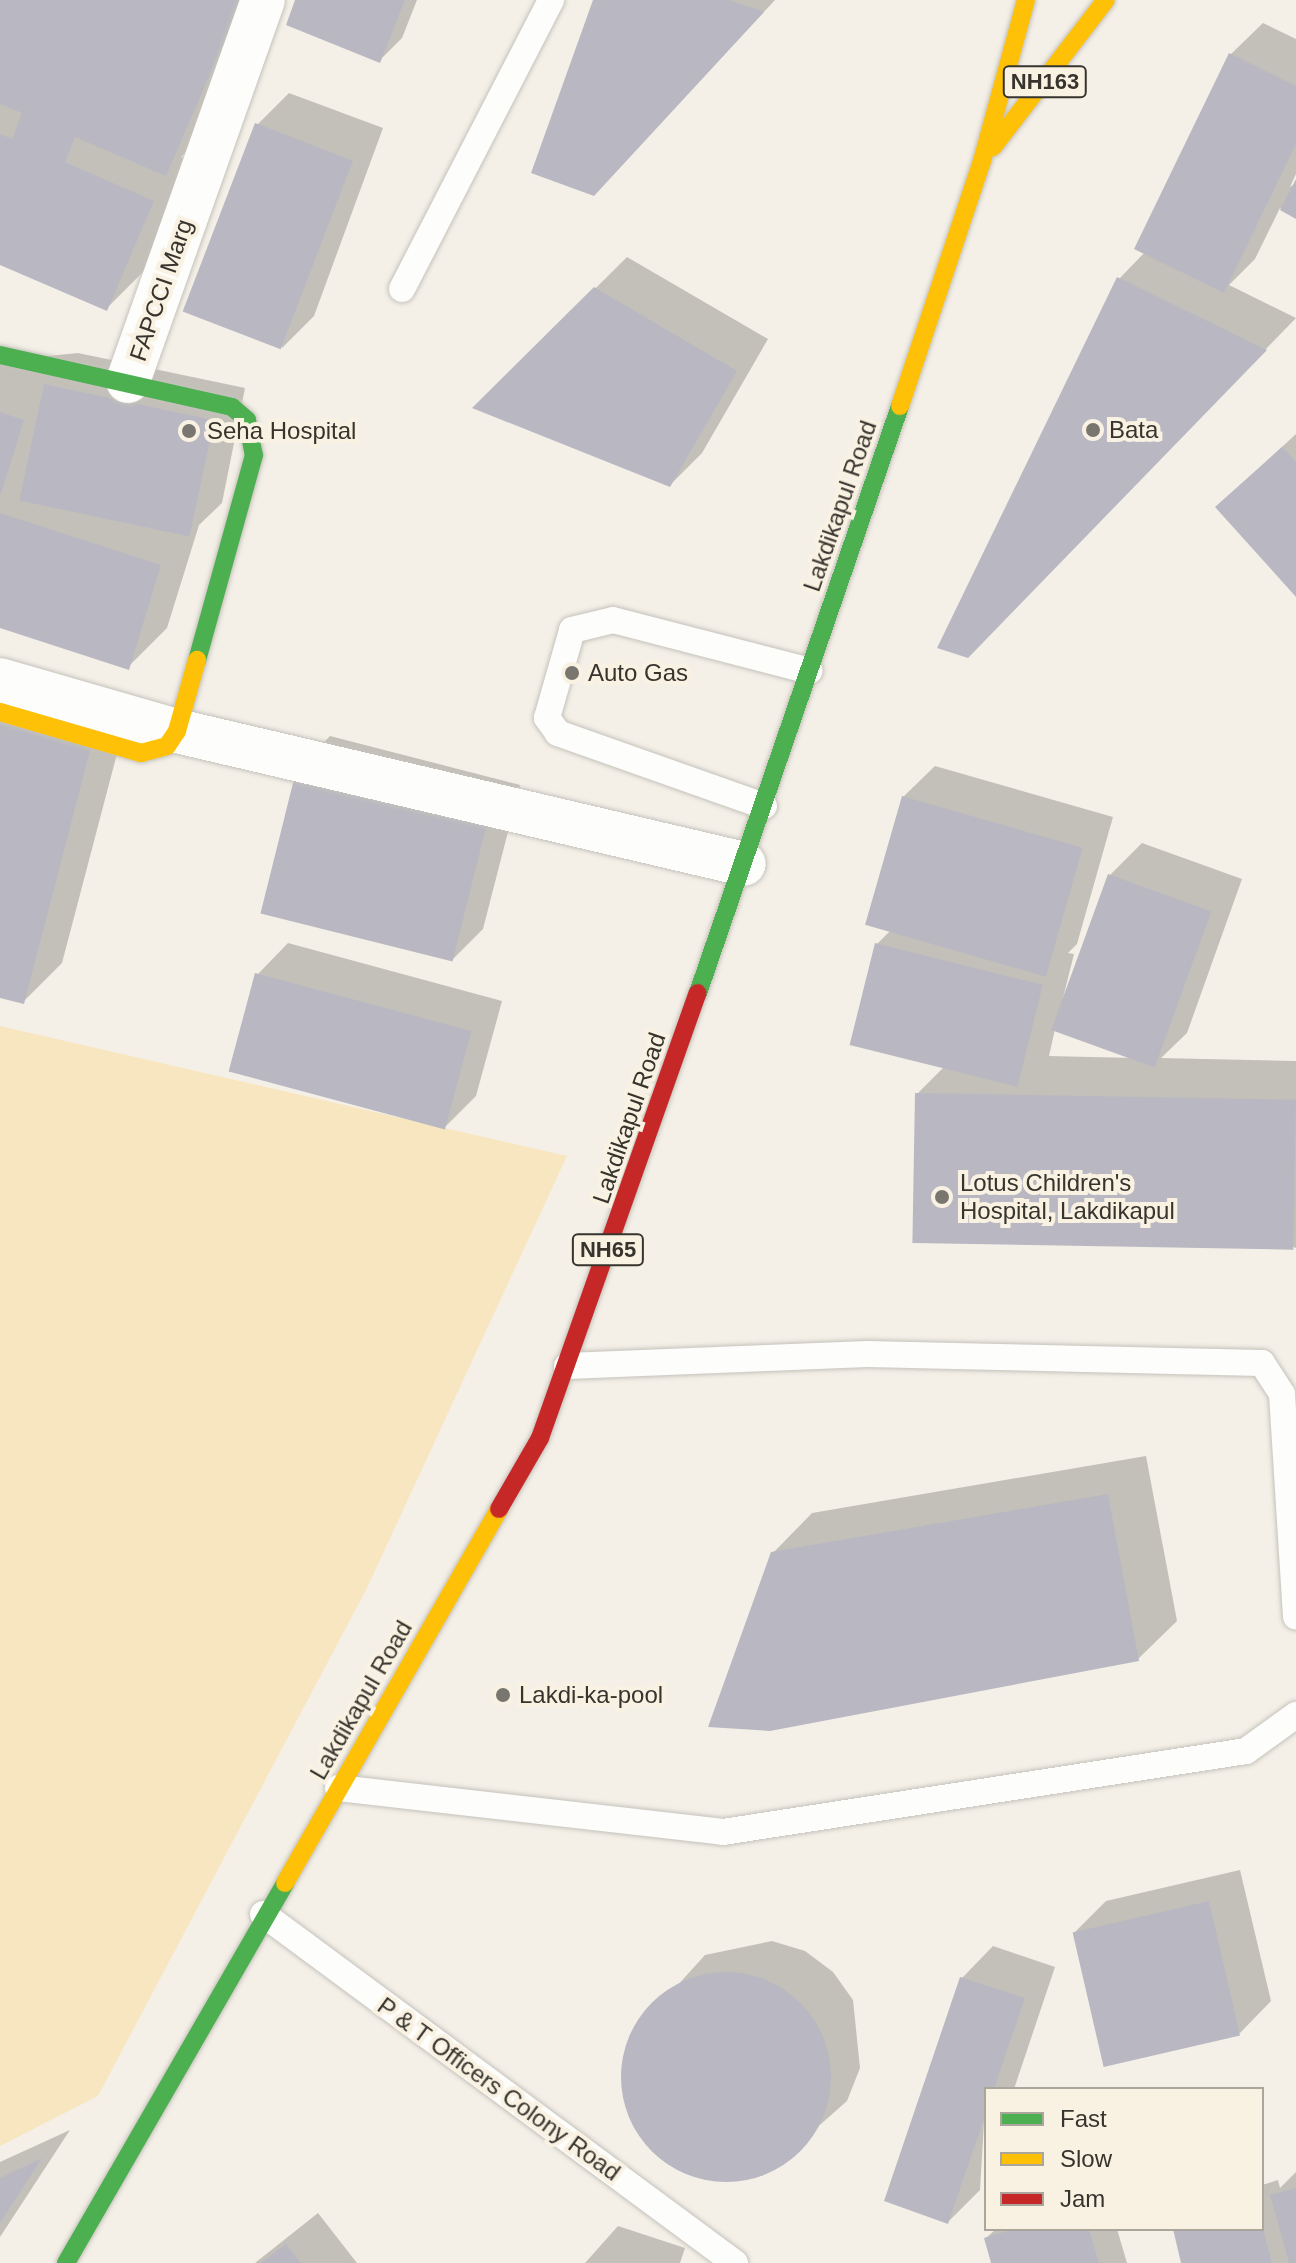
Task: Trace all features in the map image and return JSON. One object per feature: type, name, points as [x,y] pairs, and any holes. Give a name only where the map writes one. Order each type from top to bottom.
[{"type":"main road","name":"Lakdikapul Road","points":[[66,2263],[263,1914],[540,1438],[810,671],[982,161],[1026,0]]},
{"type":"main road","name":"NH163","points":[[982,161],[1106,0]]},
{"type":"main road","points":[[0,355],[128,381]]},
{"type":"main road","name":"FAPCCI Marg","points":[[128,381],[232,407],[254,440],[177,731]]},
{"type":"main road","points":[[0,712],[141,753],[167,746],[177,731]]},
{"type":"street","name":"FAPCCI Marg","points":[[128,381],[263,0]]},
{"type":"street","points":[[0,680],[177,731],[744,864]]},
{"type":"lane","points":[[402,289],[551,0]]},
{"type":"lane","points":[[764,806],[558,733],[547,718],[572,630],[613,620],[810,671]]},
{"type":"lane","points":[[567,1366],[867,1354],[1262,1363],[1282,1394],[1296,1617]]},
{"type":"lane","points":[[338,1788],[723,1832],[1246,1751],[1296,1715]]},
{"type":"lane","name":"P & T Officers Colony Road","points":[[263,1914],[735,2263]]},
{"type":"shaded area","points":[[0,1026],[567,1156],[367,1588],[98,2096],[0,2146]]},
{"type":"building","points":[[0,0],[242,0],[166,176],[75,137],[65,162],[154,201],[107,311],[0,265],[0,134],[12,139],[22,113],[0,104]]},
{"type":"building","points":[[295,0],[405,0],[380,63],[286,25]]},
{"type":"building","points":[[593,0],[729,0],[764,12],[594,196],[531,173]]},
{"type":"building","points":[[1229,53],[1296,86],[1296,144],[1224,293],[1134,249]]},
{"type":"building","points":[[255,123],[353,161],[281,349],[183,312]]},
{"type":"building","points":[[1296,179],[1296,219],[1280,210]]},
{"type":"building","points":[[1117,277],[1267,350],[968,658],[937,648]]},
{"type":"building","points":[[594,287],[737,371],[670,487],[472,408]]},
{"type":"building","points":[[44,384],[214,420],[189,537],[19,500]]},
{"type":"building","points":[[0,412],[24,420],[1,494],[0,494]]},
{"type":"building","points":[[1282,447],[1296,462],[1296,597],[1215,507]]},
{"type":"building","points":[[0,513],[161,565],[129,670],[0,628]]},
{"type":"building","points":[[0,723],[91,747],[24,1004],[0,998]]},
{"type":"building","points":[[297,767],[489,815],[453,961],[260,914]]},
{"type":"building","points":[[902,796],[1083,848],[1046,977],[865,925]]},
{"type":"building","points":[[1108,874],[1211,912],[1155,1068],[1051,1030]]},
{"type":"building","points":[[875,943],[1043,985],[1017,1087],[850,1045]]},
{"type":"building","points":[[255,973],[471,1031],[445,1129],[229,1072]]},
{"type":"building","points":[[915,1093],[1296,1100],[1293,1250],[912,1243]]},
{"type":"building","points":[[1108,1494],[1139,1661],[770,1731],[708,1727],[771,1552]]},
{"type":"building","points":[[1209,1901],[1240,2035],[1104,2067],[1073,1932]]},
{"type":"building","points":[[726,1972],[766,1980],[800,2003],[823,2037],[831,2077],[823,2117],[800,2151],[766,2174],[726,2182],[686,2174],[652,2151],[629,2117],[621,2077],[629,2037],[652,2003],[686,1980]]},
{"type":"building","points":[[960,1977],[1025,1998],[995,2087],[984,2087],[984,2119],[948,2224],[884,2201]]},
{"type":"building","points":[[42,2158],[0,2223],[0,2178]]},
{"type":"building","points":[[1296,2188],[1296,2263],[1289,2263],[1270,2195]]},
{"type":"building","points":[[1007,2231],[1090,2231],[1099,2263],[991,2263],[984,2238]]},
{"type":"building","points":[[1173,2231],[1264,2231],[1272,2263],[1181,2263]]},
{"type":"building","points":[[286,2244],[301,2263],[261,2263]]},
{"type":"traffic: fast","points":[[0,355],[232,407],[247,420],[254,455],[197,660]]},
{"type":"traffic: fast","points":[[698,993],[900,406]]},
{"type":"traffic: fast","points":[[66,2263],[285,1883]]},
{"type":"traffic: slow","points":[[900,406],[982,161],[1026,0]]},
{"type":"traffic: slow","points":[[993,147],[1106,0]]},
{"type":"traffic: slow","points":[[0,712],[141,753],[167,746],[177,731],[197,660]]},
{"type":"traffic: slow","points":[[285,1883],[499,1509]]},
{"type":"traffic: jam","points":[[499,1509],[540,1438],[698,993]]},
{"type":"place","name":"Bata","points":[[1093,430]]},
{"type":"place","name":"Seha Hospital","points":[[189,431]]},
{"type":"place","name":"Auto Gas","points":[[572,673]]},
{"type":"place","name":"Lotus Children's Hospital, Lakdikapul","points":[[942,1197]]},
{"type":"place","name":"Lakdi-ka-pool","points":[[503,1695]]}]
